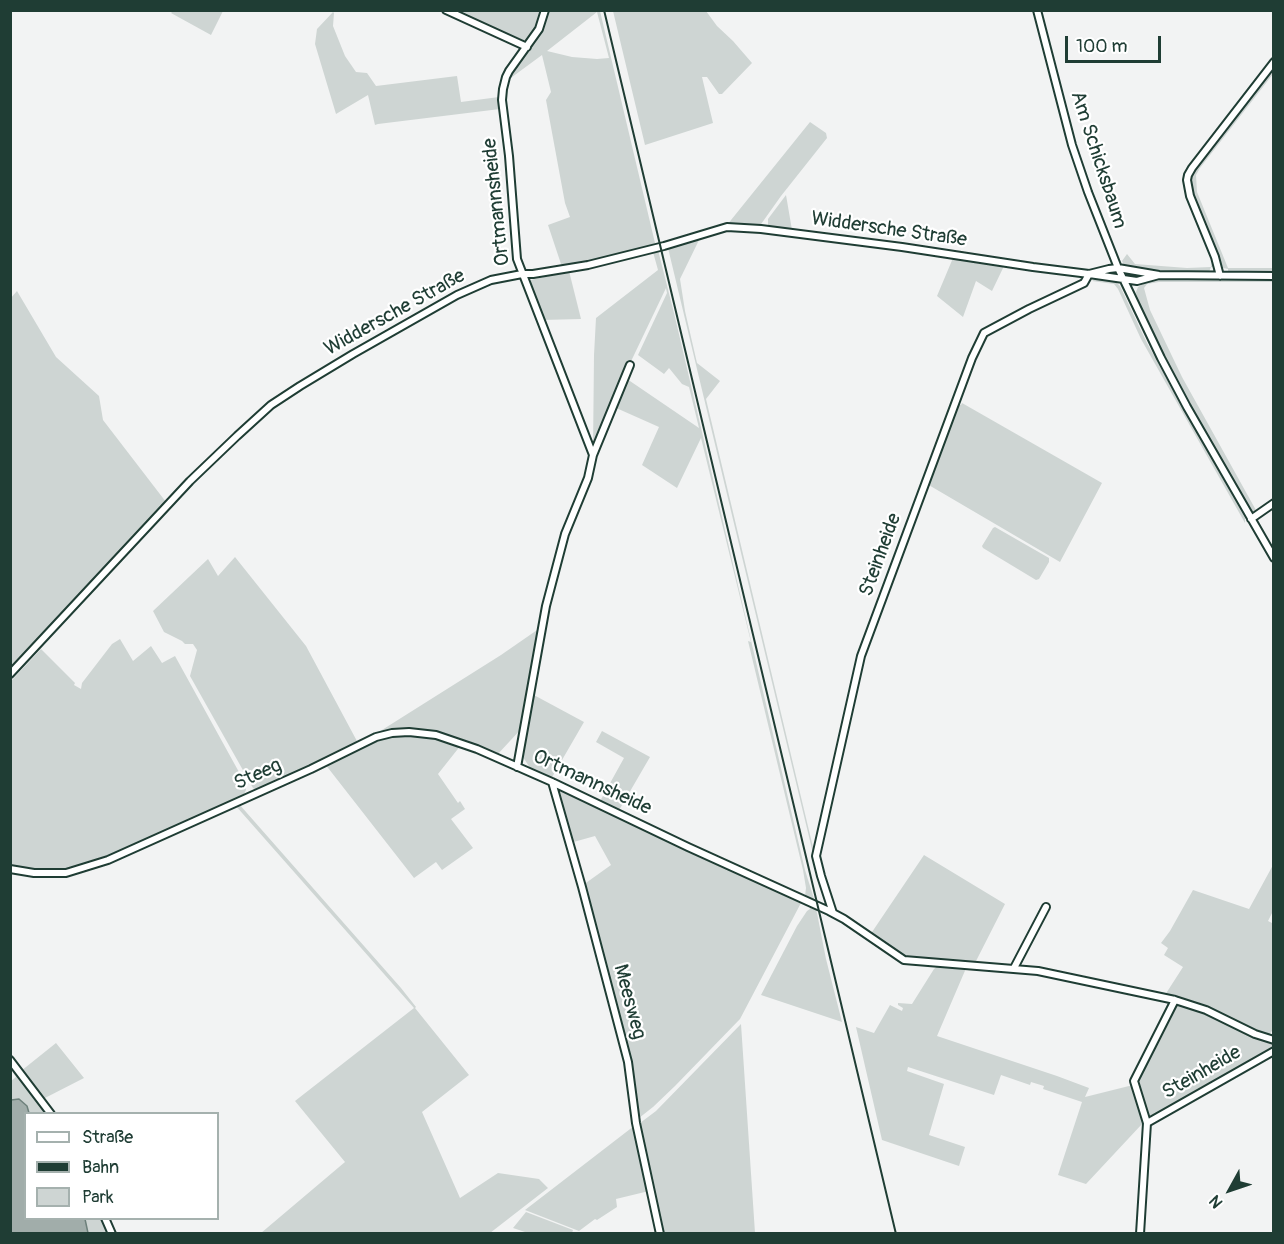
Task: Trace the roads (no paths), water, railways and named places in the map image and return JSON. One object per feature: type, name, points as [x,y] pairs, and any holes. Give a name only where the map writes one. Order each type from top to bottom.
[{"type":"street","points":[[446,10],[527,47]]},
{"type":"street","name":"Ortmannsheide","points":[[545,10],[539,29],[506,77],[502,100],[517,259],[593,455]]},
{"type":"street","name":"Am Schicksbaum","points":[[1037,10],[1072,145],[1118,268],[1181,398],[1274,558]]},
{"type":"street","points":[[1220,276],[1215,257],[1190,196],[1188,175],[1274,62]]},
{"type":"street","name":"Widdersche Straße","points":[[10,675],[190,481],[271,405],[345,359],[457,295],[491,280],[588,264],[727,228],[761,229],[902,246],[1137,282],[1159,275]]},
{"type":"street","points":[[1089,274],[1109,268],[1118,268],[1159,275],[1274,276]]},
{"type":"street","name":"Steinheide","points":[[833,913],[816,856],[861,656],[972,358],[984,333],[1084,283],[1089,274]]},
{"type":"street","name":"Ortmannsheide","points":[[630,366],[593,455],[588,478],[565,534],[546,606],[518,767],[814,904]]},
{"type":"street","points":[[1251,519],[1274,503]]},
{"type":"street","name":"Steeg","points":[[10,868],[34,873],[66,873],[108,860],[311,769],[376,736],[409,732],[436,735],[493,755],[518,767]]},
{"type":"street","name":"Meesweg","points":[[552,782],[628,1062],[636,1123],[660,1233]]},
{"type":"street","name":"Steinheide","points":[[814,904],[833,913],[904,960],[1038,971],[1175,1000],[1206,1010],[1255,1034],[1274,1040]]},
{"type":"street","points":[[1014,968],[1046,908]]},
{"type":"street","name":"Steinheide","points":[[1140,1233],[1147,1123],[1134,1081],[1175,1000]]},
{"type":"street","name":"Steinheide","points":[[1147,1123],[1274,1051]]},
{"type":"street","points":[[10,1060],[50,1112]]},
{"type":"railway","points":[[604,10],[896,1234]]}]
